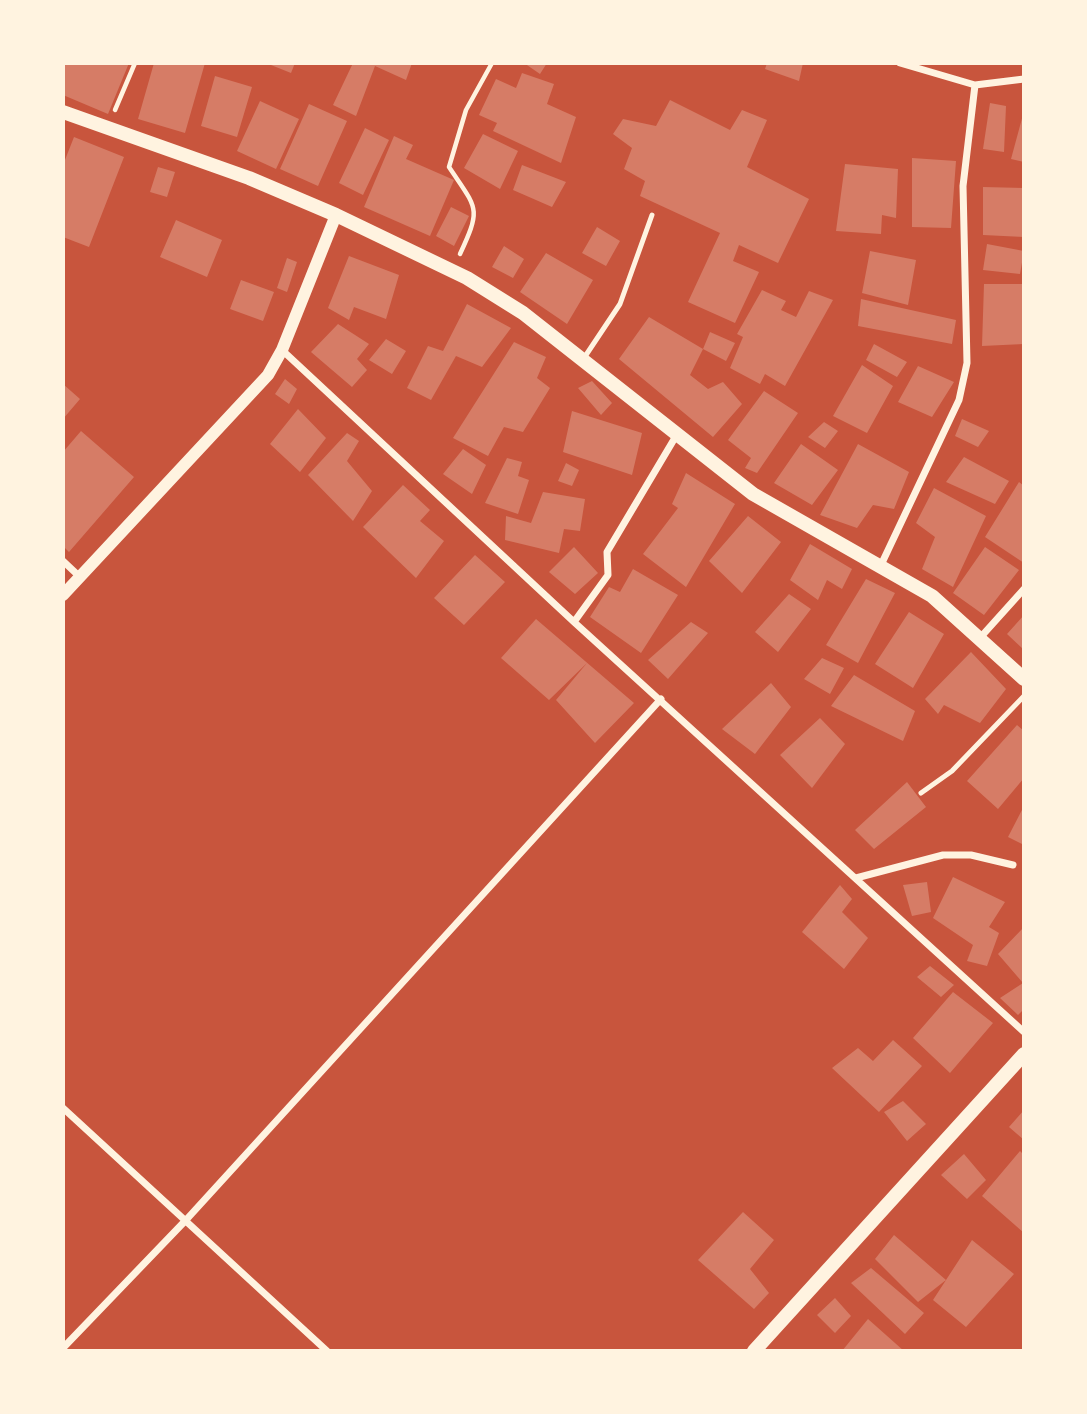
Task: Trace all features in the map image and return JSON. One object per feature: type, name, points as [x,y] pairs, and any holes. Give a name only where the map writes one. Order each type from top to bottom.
[{"type":"main road","points":[[63,112],[249,178],[336,215],[453,271],[523,313],[753,494],[932,596],[1024,679]]},
{"type":"main road","points":[[754,1351],[1024,1054]]},
{"type":"street","points":[[900,63],[975,85],[1024,79]]},
{"type":"street","points":[[881,565],[959,401],[967,363],[963,186],[975,85]]},
{"type":"street","points":[[63,596],[268,375],[282,350],[336,215]]},
{"type":"street","points":[[282,350],[574,622],[662,699],[1024,1031]]},
{"type":"street","points":[[574,622],[608,575],[607,552],[676,436]]},
{"type":"street","points":[[63,561],[80,577]]},
{"type":"street","points":[[979,639],[1024,589]]},
{"type":"street","points":[[63,1348],[186,1220],[662,699]]},
{"type":"street","points":[[856,878],[943,855],[971,855],[1013,865]]},
{"type":"street","points":[[63,1108],[327,1351]]},
{"type":"lane","points":[[582,360],[620,304],[652,215]]},
{"type":"lane","points":[[921,793],[952,771],[1024,696]]},
{"type":"path","points":[[107,129],[135,63]]},
{"type":"path","points":[[453,271],[475,222],[475,206],[449,167],[466,110],[492,63]]},
{"type":"building","points":[[63,63],[129,63],[108,114],[63,95]]},
{"type":"building","points":[[154,63],[205,63],[185,133],[138,119]]},
{"type":"building","points":[[266,63],[295,63],[291,73]]},
{"type":"building","points":[[353,63],[412,63],[406,80],[375,66],[356,116],[333,105]]},
{"type":"building","points":[[524,63],[547,63],[540,74]]},
{"type":"building","points":[[767,63],[803,63],[799,81],[765,69]]},
{"type":"building","points":[[522,73],[554,84],[547,104],[576,117],[561,163],[493,131],[497,123],[479,115],[496,79],[516,88]]},
{"type":"building","points":[[215,76],[252,87],[237,137],[201,126]]},
{"type":"building","points":[[670,100],[730,130],[742,110],[767,120],[747,167],[809,199],[778,263],[739,245],[733,261],[759,272],[735,323],[688,302],[720,233],[640,196],[645,181],[624,169],[632,148],[613,134],[623,119],[656,126]]},
{"type":"building","points":[[260,101],[299,119],[276,169],[237,151]]},
{"type":"building","points":[[990,103],[1006,106],[1004,152],[983,149]]},
{"type":"building","points":[[309,104],[347,121],[318,186],[280,169]]},
{"type":"building","points":[[1024,111],[1024,162],[1011,159]]},
{"type":"building","points":[[365,128],[389,140],[363,195],[339,183]]},
{"type":"building","points":[[483,134],[518,151],[500,189],[464,168]]},
{"type":"building","points":[[394,136],[413,145],[406,159],[454,180],[430,236],[364,207]]},
{"type":"building","points":[[74,137],[124,157],[89,247],[63,237],[63,165]]},
{"type":"building","points":[[912,158],[956,161],[951,228],[912,227]]},
{"type":"building","points":[[845,164],[898,169],[896,218],[882,215],[881,234],[836,231]]},
{"type":"building","points":[[522,165],[566,182],[552,207],[513,190]]},
{"type":"building","points":[[158,167],[175,172],[167,197],[150,192]]},
{"type":"building","points":[[983,187],[1024,188],[1024,237],[983,235]]},
{"type":"building","points":[[451,207],[469,216],[454,246],[436,236]]},
{"type":"building","points":[[176,220],[222,240],[207,277],[160,257]]},
{"type":"building","points":[[597,227],[620,241],[606,266],[582,253]]},
{"type":"building","points":[[987,244],[1024,251],[1020,274],[983,270]]},
{"type":"building","points":[[504,246],[524,259],[513,278],[492,267]]},
{"type":"building","points":[[870,251],[916,260],[908,305],[862,293]]},
{"type":"building","points":[[546,253],[593,280],[567,324],[520,292]]},
{"type":"building","points":[[349,256],[399,275],[386,319],[354,307],[349,320],[328,308]]},
{"type":"building","points":[[287,258],[297,262],[287,292],[277,288]]},
{"type":"building","points":[[241,280],[274,292],[263,321],[230,309]]},
{"type":"building","points":[[984,284],[1024,284],[1024,344],[982,346]]},
{"type":"building","points":[[762,290],[786,301],[781,310],[796,317],[809,291],[833,300],[785,386],[765,374],[760,384],[730,368],[743,337],[737,334]]},
{"type":"building","points":[[861,299],[956,320],[952,344],[858,326]]},
{"type":"building","points":[[467,304],[511,328],[482,367],[456,356],[431,400],[407,388],[428,346],[443,351]]},
{"type":"building","points":[[649,317],[703,349],[690,375],[708,389],[723,382],[742,404],[713,437],[619,359]]},
{"type":"building","points":[[338,324],[369,344],[357,359],[367,370],[352,387],[311,352]]},
{"type":"building","points":[[710,332],[735,343],[726,361],[703,349]]},
{"type":"building","points":[[386,339],[406,351],[392,374],[369,360]]},
{"type":"building","points":[[514,342],[546,357],[537,378],[550,388],[523,432],[504,427],[488,456],[453,438]]},
{"type":"building","points":[[874,344],[907,362],[897,377],[866,360]]},
{"type":"building","points":[[862,365],[893,386],[867,433],[833,416]]},
{"type":"building","points":[[918,366],[954,382],[932,417],[898,402]]},
{"type":"building","points":[[285,379],[297,389],[289,404],[275,394]]},
{"type":"building","points":[[592,381],[612,403],[601,415],[578,388]]},
{"type":"building","points":[[63,384],[80,399],[63,419]]},
{"type":"building","points":[[764,391],[798,413],[757,473],[745,468],[751,458],[728,440]]},
{"type":"building","points":[[298,409],[326,438],[300,472],[270,444]]},
{"type":"building","points":[[572,411],[642,433],[632,475],[563,452]]},
{"type":"building","points":[[962,419],[989,431],[978,447],[955,436]]},
{"type":"building","points":[[824,422],[838,431],[825,448],[808,437]]},
{"type":"building","points":[[81,431],[134,477],[69,552],[63,546],[63,452]]},
{"type":"building","points":[[347,433],[359,441],[347,461],[372,491],[353,521],[308,475]]},
{"type":"building","points":[[801,444],[838,470],[812,505],[774,483]]},
{"type":"building","points":[[858,444],[909,472],[894,509],[873,505],[857,528],[820,515]]},
{"type":"building","points":[[463,449],[486,465],[472,494],[443,474]]},
{"type":"building","points":[[964,457],[1009,481],[995,504],[946,482]]},
{"type":"building","points":[[507,458],[522,462],[518,476],[529,480],[518,514],[485,503]]},
{"type":"building","points":[[566,463],[579,470],[572,486],[558,481]]},
{"type":"building","points":[[686,473],[735,504],[686,587],[643,554],[678,508],[672,504]]},
{"type":"building","points":[[1019,482],[1024,486],[1024,563],[985,537]]},
{"type":"building","points":[[403,485],[430,510],[420,521],[444,541],[416,578],[363,527]]},
{"type":"building","points":[[934,488],[986,516],[953,587],[922,569],[935,537],[916,523]]},
{"type":"building","points":[[543,492],[585,499],[580,531],[564,529],[559,553],[505,540],[506,516],[531,523]]},
{"type":"building","points":[[748,516],[781,542],[742,593],[709,561]]},
{"type":"building","points":[[810,544],[852,569],[842,589],[827,580],[818,600],[790,580]]},
{"type":"building","points":[[574,547],[598,573],[575,594],[549,572]]},
{"type":"building","points":[[985,547],[1019,570],[984,615],[953,593]]},
{"type":"building","points":[[475,555],[505,582],[464,625],[434,598]]},
{"type":"building","points":[[633,569],[678,595],[641,653],[590,617],[609,587],[620,592]]},
{"type":"building","points":[[866,579],[895,593],[858,663],[826,645]]},
{"type":"building","points":[[789,594],[811,609],[778,652],[755,632]]},
{"type":"building","points":[[909,612],[944,634],[913,688],[875,664]]},
{"type":"building","points":[[1024,615],[1024,650],[1007,634]]},
{"type":"building","points":[[536,619],[634,703],[595,743],[556,700],[587,663],[549,700],[501,658]]},
{"type":"building","points":[[691,622],[708,633],[668,679],[648,660]]},
{"type":"building","points":[[971,652],[1006,689],[980,723],[944,705],[938,714],[925,699]]},
{"type":"building","points":[[822,658],[844,668],[830,694],[804,679]]},
{"type":"building","points":[[854,675],[915,711],[903,741],[831,706]]},
{"type":"building","points":[[771,683],[791,707],[755,754],[722,729]]},
{"type":"building","points":[[820,718],[845,744],[812,788],[780,755]]},
{"type":"building","points":[[1017,725],[1024,731],[1024,778],[998,809],[967,781]]},
{"type":"building","points":[[907,782],[926,807],[874,849],[855,830]]},
{"type":"building","points":[[1024,806],[1024,845],[1008,837]]},
{"type":"building","points":[[953,877],[1005,902],[989,927],[999,933],[987,966],[967,961],[973,945],[933,918]]},
{"type":"building","points":[[927,882],[931,912],[912,916],[903,885]]},
{"type":"building","points":[[840,885],[852,899],[842,912],[868,938],[844,969],[802,932]]},
{"type":"building","points":[[1024,927],[1024,1009],[1018,1015],[1000,998],[1023,983],[998,954]]},
{"type":"building","points":[[930,966],[954,985],[941,997],[917,977]]},
{"type":"building","points":[[953,992],[993,1023],[950,1073],[913,1038]]},
{"type":"building","points":[[893,1040],[922,1066],[879,1112],[832,1068],[858,1048],[873,1061]]},
{"type":"building","points":[[903,1101],[926,1124],[907,1141],[884,1112]]},
{"type":"building","points":[[1024,1110],[1024,1140],[1009,1127]]},
{"type":"building","points":[[1020,1151],[1024,1155],[1024,1233],[982,1196]]},
{"type":"building","points":[[964,1154],[986,1180],[967,1199],[941,1175]]},
{"type":"building","points":[[743,1212],[774,1240],[750,1269],[769,1293],[754,1309],[698,1260]]},
{"type":"building","points":[[894,1235],[946,1280],[918,1302],[875,1259]]},
{"type":"building","points":[[972,1240],[1014,1274],[966,1327],[933,1300]]},
{"type":"building","points":[[871,1268],[924,1313],[905,1334],[851,1283]]},
{"type":"building","points":[[835,1298],[851,1316],[835,1333],[817,1315]]},
{"type":"building","points":[[868,1319],[904,1351],[842,1351]]}]
